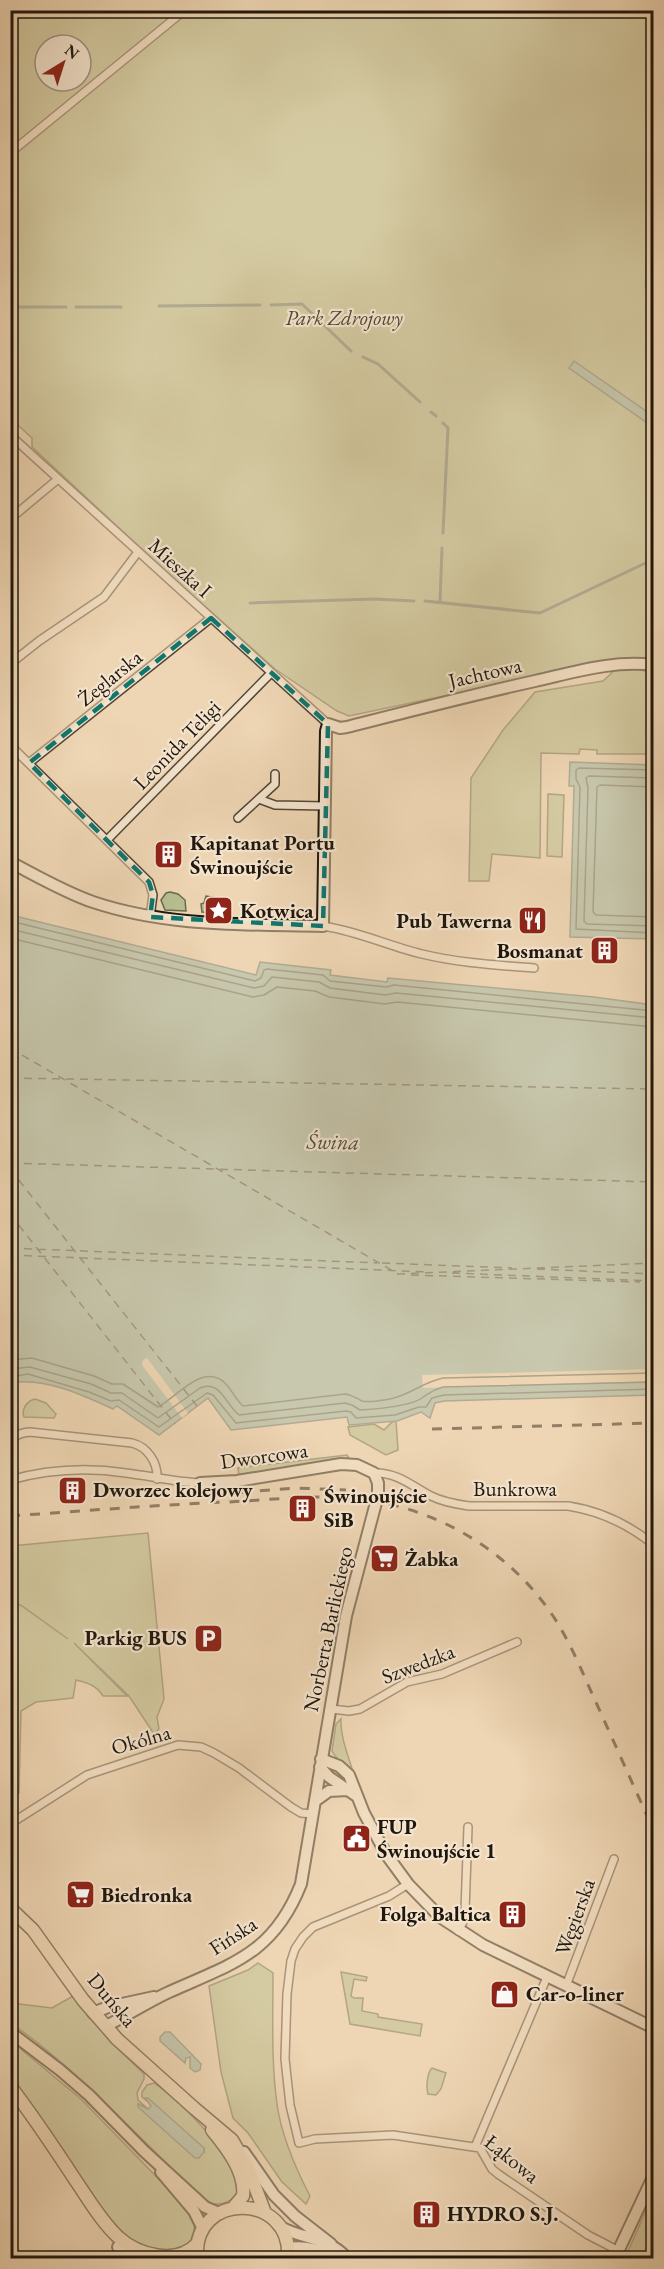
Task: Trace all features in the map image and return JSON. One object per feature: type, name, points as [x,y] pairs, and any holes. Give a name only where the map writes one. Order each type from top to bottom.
[{"type":"highway","name":"Duńska","points":[[10,1908],[33,1930],[93,2013],[194,2108],[232,2140],[248,2168],[264,2213]]},
{"type":"highway","points":[[10,2086],[97,2213],[117,2236],[136,2250],[156,2255],[171,2256],[188,2252],[197,2244]]},
{"type":"highway","name":"Duńska","points":[[194,2108],[228,2152],[242,2179],[243,2196],[233,2208]]},
{"type":"highway","points":[[197,2259],[197,2244],[202,2229],[219,2213],[233,2208],[249,2208],[264,2213],[279,2226],[288,2253]]},
{"type":"highway","points":[[97,2213],[107,2233],[118,2247],[137,2259]]},
{"type":"main road","points":[[10,2032],[77,2084],[144,2151],[205,2207],[219,2213]]},
{"type":"main road","points":[[144,2151],[194,2211],[202,2229]]},
{"type":"street","points":[[10,153],[185,10]]},
{"type":"street","name":"Mieszka I","points":[[10,435],[328,724]]},
{"type":"street","points":[[10,519],[58,479]]},
{"type":"street","points":[[10,664],[39,641],[104,597],[138,552]]},
{"type":"street","name":"Żeglarska","points":[[29,764],[211,618]]},
{"type":"street","name":"Jachtowa","points":[[328,724],[340,728],[347,727],[476,694],[604,665],[628,663],[654,665]]},
{"type":"street","name":"Leonida Teligi","points":[[107,840],[271,673]]},
{"type":"street","points":[[323,926],[326,731],[328,724]]},
{"type":"street","points":[[10,745],[151,885],[153,895],[150,917]]},
{"type":"street","points":[[238,818],[275,784],[275,774]]},
{"type":"street","points":[[259,799],[275,805],[325,806]]},
{"type":"street","points":[[10,862],[91,901],[150,917],[192,921],[323,926],[351,932],[420,954],[474,963],[534,968]]},
{"type":"street","points":[[10,1447],[16,1436],[30,1432],[139,1444],[150,1454],[157,1479]]},
{"type":"street","name":"Dworcowa","points":[[10,1480],[66,1469],[112,1471],[157,1479],[200,1483],[237,1481],[341,1464],[364,1466],[374,1473]]},
{"type":"street","name":"Bunkrowa","points":[[374,1473],[399,1477],[431,1496],[453,1504],[581,1508],[618,1521],[654,1545]]},
{"type":"street","name":"Norberta Barlickiego","points":[[313,1814],[346,1616],[377,1502],[378,1483],[374,1473]]},
{"type":"street","name":"Szwedzka","points":[[331,1708],[357,1710],[407,1682],[442,1674],[517,1642]]},
{"type":"street","name":"Okólna","points":[[10,1824],[87,1774],[178,1745],[201,1747],[214,1753],[239,1768],[291,1807],[301,1813],[313,1814]]},
{"type":"street","points":[[320,1763],[339,1766],[349,1775],[351,1792],[386,1854],[408,1884],[440,1917],[483,1945],[654,2028]]},
{"type":"street","points":[[315,1801],[329,1791],[351,1792]]},
{"type":"street","name":"Fińska","points":[[106,2026],[163,1995],[237,1961],[265,1943],[295,1900],[301,1884],[313,1814]]},
{"type":"street","points":[[458,1930],[463,1922],[465,1911],[468,1827]]},
{"type":"street","name":"Węgierska","points":[[566,1986],[614,1859]]},
{"type":"street","name":"Łąkowa","points":[[408,1884],[389,1896],[313,1927],[295,1949],[287,1994],[285,2059],[290,2105],[299,2143],[315,2139],[393,2135],[475,2146],[482,2150],[492,2169],[498,2174],[617,2255]]},
{"type":"street","points":[[475,2146],[548,1977]]},
{"type":"street","name":"Fińska","points":[[93,2013],[108,2007],[163,1995]]},
{"type":"street","points":[[232,2140],[252,2162],[274,2195],[302,2223],[347,2259]]},
{"type":"street","points":[[617,2255],[654,2175]]},
{"type":"street","points":[[279,2226],[289,2232],[331,2244]]},
{"type":"street","points":[[288,2253],[296,2246],[318,2250],[339,2259]]},
{"type":"street","points":[[118,2247],[130,2259]]},
{"type":"highlighted area","points":[[211,618],[328,724],[323,926],[150,917],[153,895],[149,882],[29,763]]},
{"type":"green space","name":"Park Zdrojowy","points":[[10,11],[653,11],[653,660],[610,661],[349,716],[337,711],[275,669],[32,447],[32,438],[10,418],[10,162],[18,156],[10,147]]},
{"type":"green space","points":[[618,667],[653,672],[653,748],[648,747],[647,754],[597,754],[597,750],[580,749],[579,754],[541,753],[540,858],[492,854],[489,881],[469,881],[471,778],[503,730],[535,692],[603,681]]},
{"type":"green space","points":[[548,794],[564,795],[562,857],[547,856]]},
{"type":"green space","points":[[166,893],[178,894],[185,900],[186,911],[165,910],[161,900]]},
{"type":"green space","points":[[206,896],[227,902],[231,914],[202,912],[201,904],[204,903]]},
{"type":"green space","points":[[35,1399],[46,1403],[56,1414],[54,1418],[24,1417],[25,1406]]},
{"type":"green space","points":[[396,1421],[398,1450],[386,1455],[350,1435],[348,1427],[374,1424],[384,1430]]},
{"type":"green space","points":[[347,1455],[349,1458],[239,1476],[238,1468]]},
{"type":"green space","points":[[148,1533],[164,1699],[157,1717],[159,1729],[154,1734],[129,1696],[74,1643],[127,1696],[103,1696],[98,1689],[76,1680],[73,1698],[36,1702],[21,1711],[19,1793],[11,1792],[11,1602],[22,1606],[11,1601],[11,1546]]},
{"type":"green space","points":[[341,1719],[344,1742],[355,1779],[332,1751],[336,1724]]},
{"type":"green space","points":[[258,1963],[273,1973],[273,2055],[277,2104],[290,2151],[310,2196],[306,2204],[282,2182],[248,2133],[233,2118],[221,2072],[209,1986],[248,1970]]},
{"type":"green space","points":[[341,1972],[367,1977],[366,1981],[354,1979],[351,1996],[363,1998],[362,2011],[378,2014],[378,2017],[422,2024],[420,2036],[350,2024]]},
{"type":"green space","points":[[73,1996],[114,2045],[144,2074],[137,2093],[138,2100],[148,2109],[138,2104],[204,2152],[204,2148],[142,2097],[142,2092],[147,2085],[154,2083],[187,2111],[221,2149],[237,2179],[238,2190],[233,2198],[221,2204],[208,2203],[89,2087],[11,2023],[11,2003],[52,2008]]},
{"type":"green space","points":[[10,2040],[81,2099],[180,2201],[194,2223],[193,2234],[185,2248],[159,2252],[126,2238],[101,2209],[28,2100],[11,2079]]},
{"type":"green space","points":[[432,2068],[446,2073],[441,2089],[436,2095],[428,2094],[427,2091],[428,2077]]},
{"type":"green space","points":[[653,2195],[653,2258],[625,2258]]},
{"type":"water","points":[[574,361],[653,416],[653,427],[569,368]]},
{"type":"water","points":[[570,762],[653,765],[653,939],[570,937],[574,786],[569,786]]},
{"type":"water","name":"Świna","points":[[11,915],[256,975],[260,962],[331,970],[330,975],[387,982],[388,978],[594,997],[653,1005],[653,1395],[444,1401],[435,1403],[430,1418],[421,1412],[397,1421],[349,1425],[347,1417],[231,1430],[208,1398],[159,1435],[117,1406],[113,1409],[63,1388],[50,1385],[11,1383]]},
{"type":"water","points":[[165,2032],[170,2032],[201,2064],[200,2070],[195,2072],[190,2068],[190,2057],[186,2058],[185,2063],[160,2041],[160,2037]]},
{"type":"water","points":[[145,2098],[148,2098],[204,2148],[199,2158],[195,2158],[138,2107],[138,2104],[148,2109],[151,2106]]},
{"type":"pier","points":[[147,1358],[188,1413],[182,1418],[142,1365],[143,1360]]},
{"type":"pier","points":[[653,1369],[653,1381],[423,1388],[422,1375]]},
{"type":"waterway","points":[[648,244],[649,152]]},
{"type":"waterway","points":[[646,287],[648,244],[654,244]]},
{"type":"waterway","points":[[648,302],[654,309]]},
{"type":"waterway","points":[[271,305],[302,304],[351,351]]},
{"type":"waterway","points":[[159,306],[260,305]]},
{"type":"waterway","points":[[17,307],[66,307]]},
{"type":"waterway","points":[[76,307],[121,307]]},
{"type":"waterway","points":[[363,357],[378,364],[420,402]]},
{"type":"waterway","points":[[431,412],[436,416]]},
{"type":"waterway","points":[[443,423],[448,428],[443,533]]},
{"type":"waterway","points":[[440,602],[442,548]]},
{"type":"waterway","points":[[425,601],[540,613],[654,559]]},
{"type":"waterway","points":[[250,603],[374,599],[414,601]]},
{"type":"ferry route","points":[[10,1048],[398,1274],[654,1263]]},
{"type":"ferry route","points":[[10,1078],[654,1089]]},
{"type":"ferry route","points":[[10,1163],[654,1182]]},
{"type":"ferry route","points":[[10,1169],[197,1406]]},
{"type":"ferry route","points":[[10,1214],[175,1424]]},
{"type":"ferry route","points":[[10,1248],[377,1263]]},
{"type":"ferry route","points":[[10,1255],[429,1272]]},
{"type":"ferry route","points":[[382,1263],[512,1268]]},
{"type":"ferry route","points":[[537,1269],[654,1274]]},
{"type":"ferry route","points":[[452,1273],[654,1281]]},
{"type":"ferry route","points":[[411,1275],[640,1282]]},
{"type":"railway","points":[[432,1429],[654,1423]]},
{"type":"railway","points":[[220,1494],[296,1488],[346,1490]]},
{"type":"railway","points":[[10,1516],[335,1497],[379,1502],[434,1518],[484,1546],[507,1564],[528,1584],[554,1617],[567,1639],[654,1831]]},
{"type":"place","name":"Kapitanat Portu Świnoujście","points":[[169,855]]},
{"type":"place","name":"Kotwica","points":[[219,911]]},
{"type":"place","name":"Pub Tawerna","points":[[533,921]]},
{"type":"place","name":"Bosmanat","points":[[604,951]]},
{"type":"place","name":"Dworzec kolejowy","points":[[72,1490]]},
{"type":"place","name":"Świnoujście SiB","points":[[303,1508]]},
{"type":"place","name":"Żabka","points":[[384,1559]]},
{"type":"place","name":"Parkig BUS","points":[[208,1638]]},
{"type":"place","name":"FUP Świnoujście 1","points":[[356,1839]]},
{"type":"place","name":"Biedronka","points":[[80,1895]]},
{"type":"place","name":"Folga Baltica","points":[[512,1914]]},
{"type":"place","name":"Car-o-liner","points":[[505,1994]]},
{"type":"place","name":"HYDRO S.J.","points":[[426,2214]]}]
